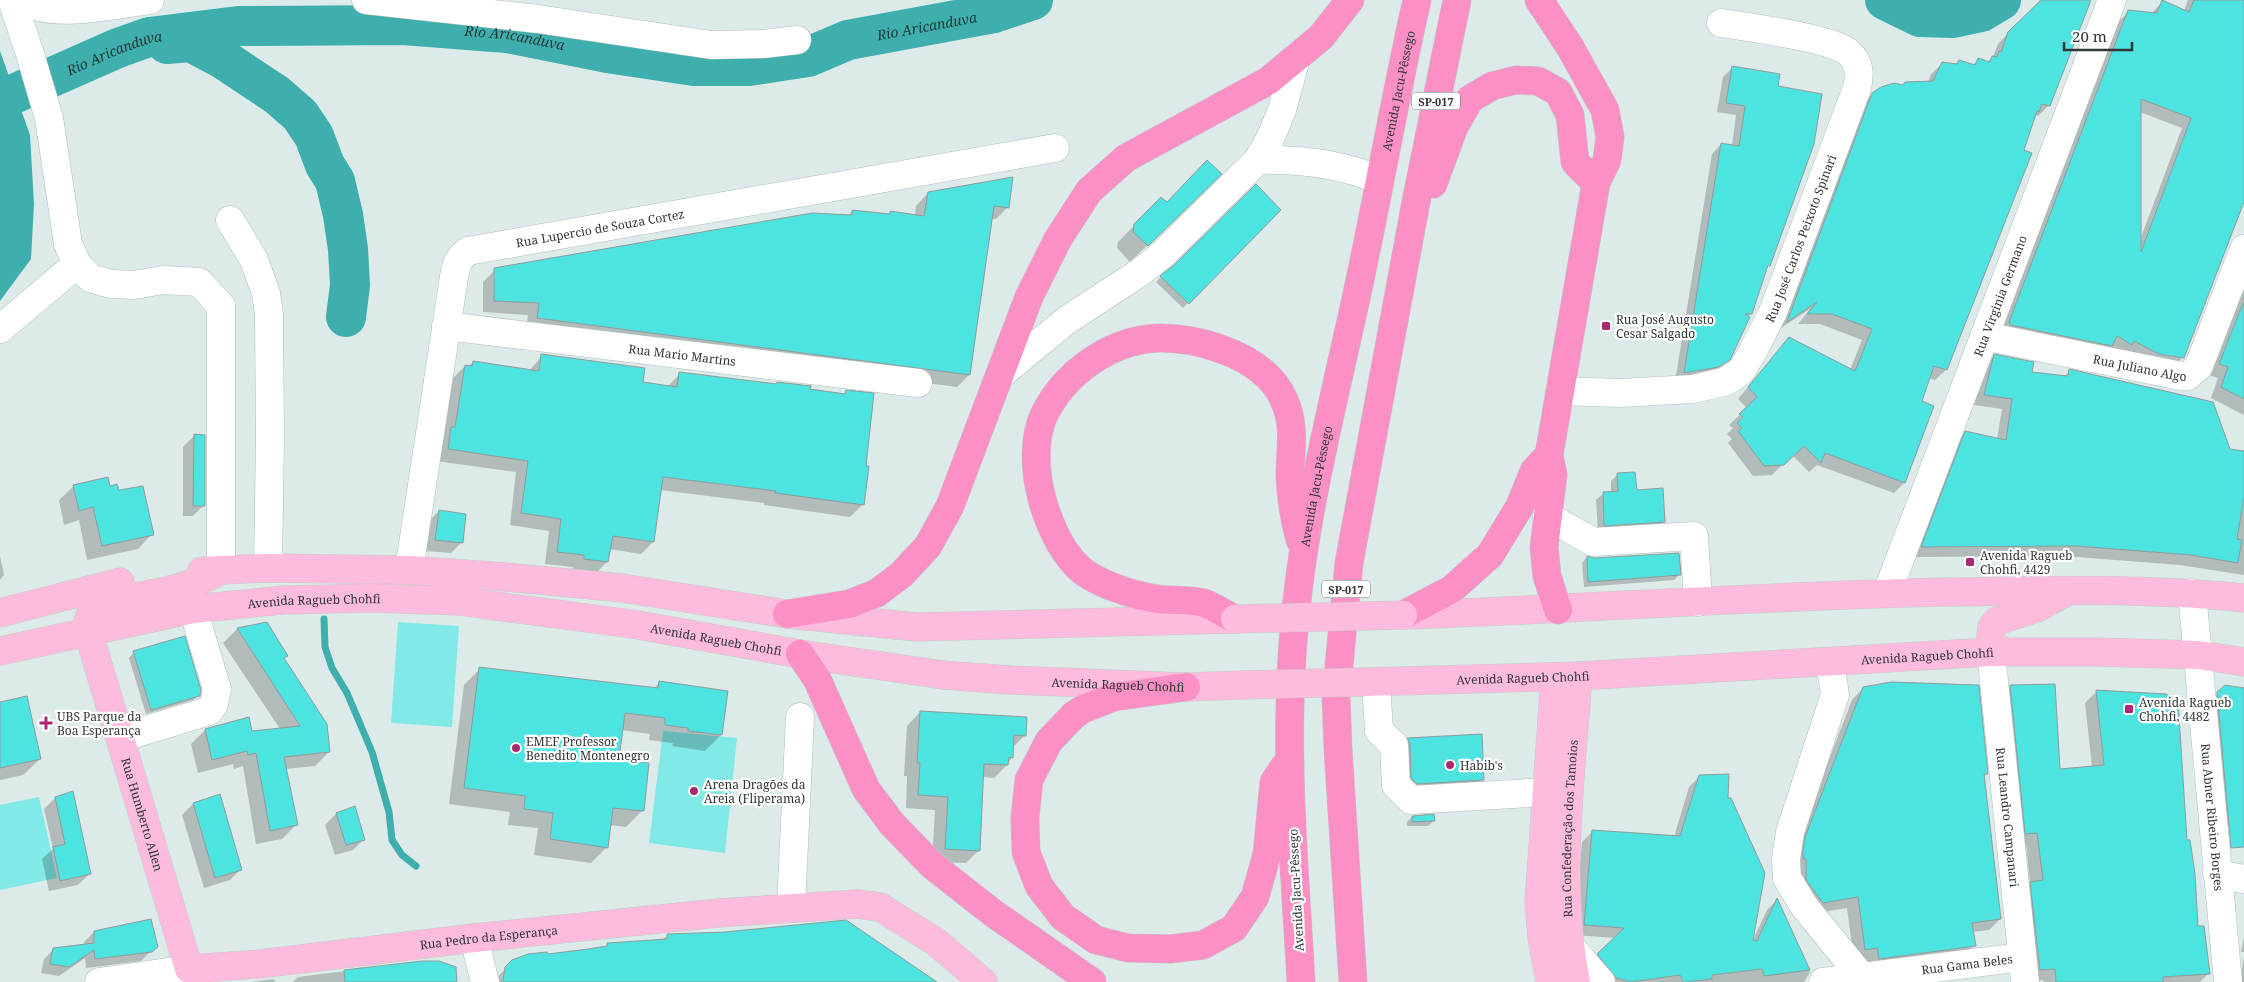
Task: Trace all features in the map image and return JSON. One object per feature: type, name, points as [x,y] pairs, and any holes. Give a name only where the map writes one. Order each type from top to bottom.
[{"type":"highway","points":[[787,614],[849,604],[877,593],[902,575],[928,546],[950,506],[1029,297],[1058,239],[1089,191],[1126,158],[1268,81],[1321,37],[1350,0]]},
{"type":"highway","name":"Avenida Jacu-Pêssego","points":[[1301,982],[1289,759],[1292,657],[1303,550],[1418,0]]},
{"type":"highway","name":"SP-017","points":[[1353,982],[1336,696],[1348,563],[1416,202],[1457,0]]},
{"type":"highway","points":[[1539,0],[1570,47],[1605,110],[1610,137],[1608,160],[1596,183],[1549,455],[1553,475],[1544,547],[1547,576],[1558,610]]},
{"type":"highway","points":[[1416,202],[1434,182],[1454,128],[1470,99],[1492,86],[1516,80],[1538,81],[1558,92],[1570,116],[1575,162],[1596,183]]},
{"type":"highway","points":[[1235,619],[1203,603],[1156,599],[1116,587],[1088,576],[1076,566],[1061,544],[1045,512],[1038,480],[1036,451],[1044,416],[1063,386],[1087,364],[1122,345],[1160,338],[1202,342],[1242,356],[1266,375],[1284,399],[1293,424],[1290,475],[1293,518],[1303,550]]},
{"type":"highway","points":[[1403,615],[1452,589],[1490,555],[1520,506],[1534,471],[1549,455]]},
{"type":"highway","points":[[800,654],[816,678],[866,789],[892,824],[932,866],[993,913],[1092,982]]},
{"type":"highway","points":[[1186,687],[1114,697],[1083,709],[1074,715],[1049,742],[1029,780],[1025,817],[1026,852],[1039,886],[1063,917],[1083,931],[1096,940],[1128,948],[1170,949],[1203,945],[1234,928],[1255,897],[1267,854],[1274,782],[1289,759]]},
{"type":"main road","points":[[0,613],[117,583],[178,572],[268,568],[409,570],[622,588],[787,614],[917,627],[1558,610],[1887,593],[2069,590],[2192,593],[2244,598]]},
{"type":"main road","points":[[88,631],[88,620],[91,613],[95,607],[104,602],[183,587],[205,580],[221,570]]},
{"type":"main road","points":[[1991,652],[1992,627],[1997,621],[2037,608],[2069,590]]},
{"type":"main road","name":"Avenida Ragueb Chohfi","points":[[0,651],[193,609],[284,600],[372,598],[459,601],[632,624],[800,654],[943,675],[1010,680],[1186,687],[1566,677],[1991,652],[2097,652],[2198,655],[2244,662]]},
{"type":"main road","name":"Rua Humberto Allen","points":[[88,631],[188,969]]},
{"type":"main road","name":"Rua Confederação dos Tamoios","points":[[1550,982],[1542,938],[1540,902],[1546,792],[1566,677]]},
{"type":"main road","name":"Rua Confederação dos Tamoios","points":[[1566,677],[1566,903],[1569,945],[1576,982]]},
{"type":"main road","name":"Rua Pedro da Esperança","points":[[188,969],[259,964],[474,938],[791,907],[857,904],[880,907],[936,942],[983,982]]},
{"type":"street","points":[[12,0],[49,118],[68,244],[77,264],[90,278],[111,284],[134,285],[163,280],[198,282],[221,306],[221,570]]},
{"type":"street","points":[[23,0],[40,8],[68,9],[150,0]]},
{"type":"street","points":[[366,0],[538,19],[710,45],[763,44],[797,40]]},
{"type":"street","name":"Rua Virginia Germano","points":[[1887,593],[2112,0]]},
{"type":"street","name":"Rua José Carlos Peixoto Spinari","points":[[1560,391],[1620,393],[1693,389],[1727,381],[1741,371],[1773,312],[1857,88],[1860,72],[1858,64],[1848,51],[1835,45],[1793,35],[1721,23]]},
{"type":"street","points":[[1000,376],[1067,320],[1139,273],[1163,254],[1258,160],[1270,140],[1282,110],[1296,58]]},
{"type":"street","name":"Rua Lupercio de Souza Cortez","points":[[409,570],[457,263],[468,252],[1055,148]]},
{"type":"street","points":[[1258,160],[1287,159],[1321,162],[1352,170],[1379,180]]},
{"type":"street","points":[[230,220],[254,260],[266,293],[269,314],[268,568]]},
{"type":"street","name":"Rua Juliano Algo","points":[[1984,336],[2188,376],[2198,366],[2244,249]]},
{"type":"street","points":[[0,328],[77,264]]},
{"type":"street","name":"Rua Mario Martins","points":[[446,326],[918,383]]},
{"type":"street","points":[[1547,516],[1593,542],[1694,536],[1698,602]]},
{"type":"street","name":"Rua Abner Ribeiro Borges","points":[[2192,593],[2228,982]]},
{"type":"street","points":[[120,738],[208,711],[214,704],[217,689],[193,609]]},
{"type":"street","name":"Rua Leandro Campanari","points":[[1991,652],[2024,970]]},
{"type":"street","points":[[1830,662],[1835,695],[1790,832],[1786,859],[1787,878],[1804,906],[1864,979]]},
{"type":"street","points":[[1370,682],[1379,731],[1394,745],[1396,785],[1411,800],[1546,792]]},
{"type":"street","points":[[791,907],[800,717]]},
{"type":"street","points":[[2217,874],[2244,879]]},
{"type":"street","points":[[474,938],[485,982]]},
{"type":"street","points":[[1569,945],[1601,982]]},
{"type":"street","name":"Rua Pedro da Esperança","points":[[99,982],[188,969]]},
{"type":"street","name":"Rua Gama Beles","points":[[1823,982],[2024,970]]},
{"type":"shaded area","points":[[0,51],[30,135],[34,204],[31,259],[0,301]]},
{"type":"shaded area","points":[[398,622],[459,626],[452,727],[391,723]]},
{"type":"shaded area","name":"Arena Dragões da Areia (Fliperama)","points":[[663,731],[737,738],[725,853],[649,843]]},
{"type":"shaded area","points":[[39,797],[57,878],[0,890],[0,805]]},
{"type":"building","points":[[2041,0],[2091,0],[2050,106],[2042,104],[2039,112],[2037,111],[2024,150],[2032,153],[1947,370],[1934,366],[1922,401],[1934,406],[1905,483],[1825,453],[1821,463],[1804,446],[1784,465],[1764,466],[1738,431],[1742,428],[1737,423],[1743,417],[1739,414],[1757,397],[1748,387],[1789,337],[1855,371],[1872,329],[1832,314],[1807,314],[1817,302],[1787,322],[1872,93],[1881,87],[1894,83],[1903,85],[1905,82],[1933,81],[1942,62],[1957,64],[1959,60],[1975,65],[1978,58],[1990,62],[1992,56],[1997,57],[1999,51],[2001,52],[2008,32]]},
{"type":"building","points":[[2162,0],[2189,12],[2194,0],[2244,0],[2244,202],[2184,358],[2159,354],[2134,341],[2132,345],[2117,336],[2112,346],[2010,325],[2009,322],[2128,10],[2157,13]],"holes":[[[2141,99],[2191,118],[2141,252]]]},
{"type":"building","points":[[1732,66],[1780,74],[1778,86],[1822,94],[1814,144],[1770,266],[1768,265],[1752,314],[1745,314],[1750,317],[1730,360],[1719,367],[1684,373],[1721,143],[1739,146],[1745,106],[1726,103]]},
{"type":"building","points":[[1207,160],[1222,174],[1148,246],[1133,232],[1134,224],[1161,197],[1167,202]]},
{"type":"building","points":[[1013,177],[1009,208],[994,206],[970,375],[537,318],[539,303],[494,301],[494,268],[812,213],[852,215],[852,210],[890,214],[890,211],[924,216],[928,192]]},
{"type":"building","points":[[1256,184],[1281,210],[1189,304],[1160,276],[1174,265]]},
{"type":"building","points":[[2243,303],[2244,399],[2221,387],[2228,367],[2219,364]]},
{"type":"building","points":[[541,354],[645,368],[643,382],[677,387],[679,372],[777,384],[777,382],[811,386],[810,389],[845,394],[846,390],[874,393],[866,466],[869,466],[864,505],[775,493],[776,491],[663,477],[654,542],[613,536],[608,562],[584,559],[584,555],[557,552],[561,519],[521,513],[528,461],[448,449],[451,427],[455,427],[465,365],[472,366],[473,361],[539,371]]},
{"type":"building","points":[[1994,354],[2034,362],[2032,372],[2068,376],[2069,369],[2213,402],[2230,449],[2244,451],[2244,497],[2237,539],[2242,540],[2238,563],[2191,555],[2076,546],[1921,547],[1965,431],[2006,440],[2012,399],[1984,395]]},
{"type":"building","points":[[194,434],[205,435],[205,506],[193,506]]},
{"type":"building","points":[[1635,472],[1637,490],[1663,488],[1665,522],[1604,526],[1603,492],[1618,491],[1617,473]]},
{"type":"building","points":[[108,477],[110,486],[117,484],[119,490],[143,486],[154,535],[102,546],[93,507],[79,511],[73,485]]},
{"type":"building","points":[[439,510],[466,514],[463,543],[435,540]]},
{"type":"building","points":[[1679,553],[1681,575],[1588,582],[1587,556],[1594,558]]},
{"type":"building","points":[[267,622],[288,656],[284,658],[327,724],[330,752],[284,757],[298,825],[270,831],[256,753],[248,755],[247,751],[212,760],[205,729],[249,717],[252,731],[300,726],[237,628]]},
{"type":"building","points":[[185,636],[201,690],[200,696],[151,710],[133,651]]},
{"type":"building","points":[[479,667],[658,688],[659,681],[728,691],[722,735],[688,731],[688,728],[665,725],[665,718],[625,713],[619,759],[649,763],[644,811],[613,808],[608,848],[550,839],[553,813],[524,809],[525,796],[464,788]]},
{"type":"building","points":[[1891,682],[1979,685],[1988,774],[1984,774],[2001,919],[1972,923],[1976,946],[1879,959],[1877,948],[1865,950],[1858,897],[1823,903],[1806,880],[1806,859],[1803,859],[1805,837],[1863,687]]},
{"type":"building","points":[[2055,684],[2060,769],[2104,765],[2096,690],[2166,694],[2178,701],[2187,840],[2190,840],[2195,874],[2198,926],[2204,926],[2210,974],[2163,977],[2163,982],[2056,982],[2055,969],[2040,970],[2030,882],[2043,880],[2037,833],[2025,834],[2010,685]]},
{"type":"building","points":[[2225,685],[2244,688],[2244,847],[2231,848],[2217,692]]},
{"type":"building","points":[[27,696],[41,759],[0,768],[0,702]]},
{"type":"building","points":[[920,711],[1027,717],[1026,736],[1014,735],[1013,758],[1009,757],[1008,765],[984,764],[980,851],[945,849],[948,797],[918,795],[920,763],[917,763]]},
{"type":"building","points":[[1482,734],[1484,780],[1417,784],[1411,778],[1410,744],[1407,738]]},
{"type":"building","points":[[1729,774],[1728,798],[1731,798],[1765,873],[1753,940],[1757,941],[1777,898],[1810,970],[1764,976],[1762,969],[1712,975],[1712,979],[1686,982],[1683,982],[1680,975],[1631,982],[1616,978],[1597,954],[1624,928],[1584,925],[1592,830],[1680,836],[1699,775]]},
{"type":"building","points":[[73,791],[91,874],[60,881],[53,847],[65,844],[55,797]]},
{"type":"building","points":[[220,794],[242,870],[215,878],[193,803]]},
{"type":"building","points":[[355,806],[365,840],[346,845],[336,813]]},
{"type":"building","points":[[1434,814],[1435,821],[1412,822],[1412,816]]},
{"type":"building","points":[[151,919],[158,947],[152,952],[95,959],[94,950],[69,967],[50,964],[53,948],[94,943],[94,931]]},
{"type":"building","points":[[846,920],[937,982],[503,982],[505,967],[512,960],[528,954],[547,952],[548,954],[588,949],[607,946],[607,943],[667,939],[667,934],[725,932]]},
{"type":"building","points":[[422,961],[439,961],[456,967],[457,982],[345,982],[344,970]]},
{"type":"waterway","name":"Rio Aricanduva","points":[[0,100],[118,48],[149,37],[238,26],[403,25],[507,33],[607,53],[694,66],[749,66],[808,57],[848,40],[994,13],[1033,0]]},
{"type":"waterway","name":"Rio Aricanduva","points":[[1885,0],[1920,17],[1953,18],[1981,12],[2001,0]]},
{"type":"waterway","points":[[167,44],[191,42],[223,59],[277,95],[300,115],[314,136],[325,165],[335,181],[343,215],[348,249],[350,285],[346,317]]},
{"type":"waterway","points":[[324,619],[325,647],[332,668],[347,693],[372,752],[389,812],[392,840],[402,855],[416,866]]},
{"type":"place","name":"Rua José Augusto Cesar Salgado","points":[[1606,326]]},
{"type":"place","name":"Avenida Ragueb Chohfi, 4429","points":[[1970,562]]},
{"type":"place","name":"Avenida Ragueb Chohfi, 4482","points":[[2129,709]]},
{"type":"place","name":"UBS Parque da Boa Esperança","points":[[46,723]]},
{"type":"place","name":"EMEF Professor Benedito Montenegro","points":[[516,748]]},
{"type":"place","name":"Habib's","points":[[1450,765]]},
{"type":"place","name":"Arena Dragões da Areia (Fliperama)","points":[[694,791]]}]
